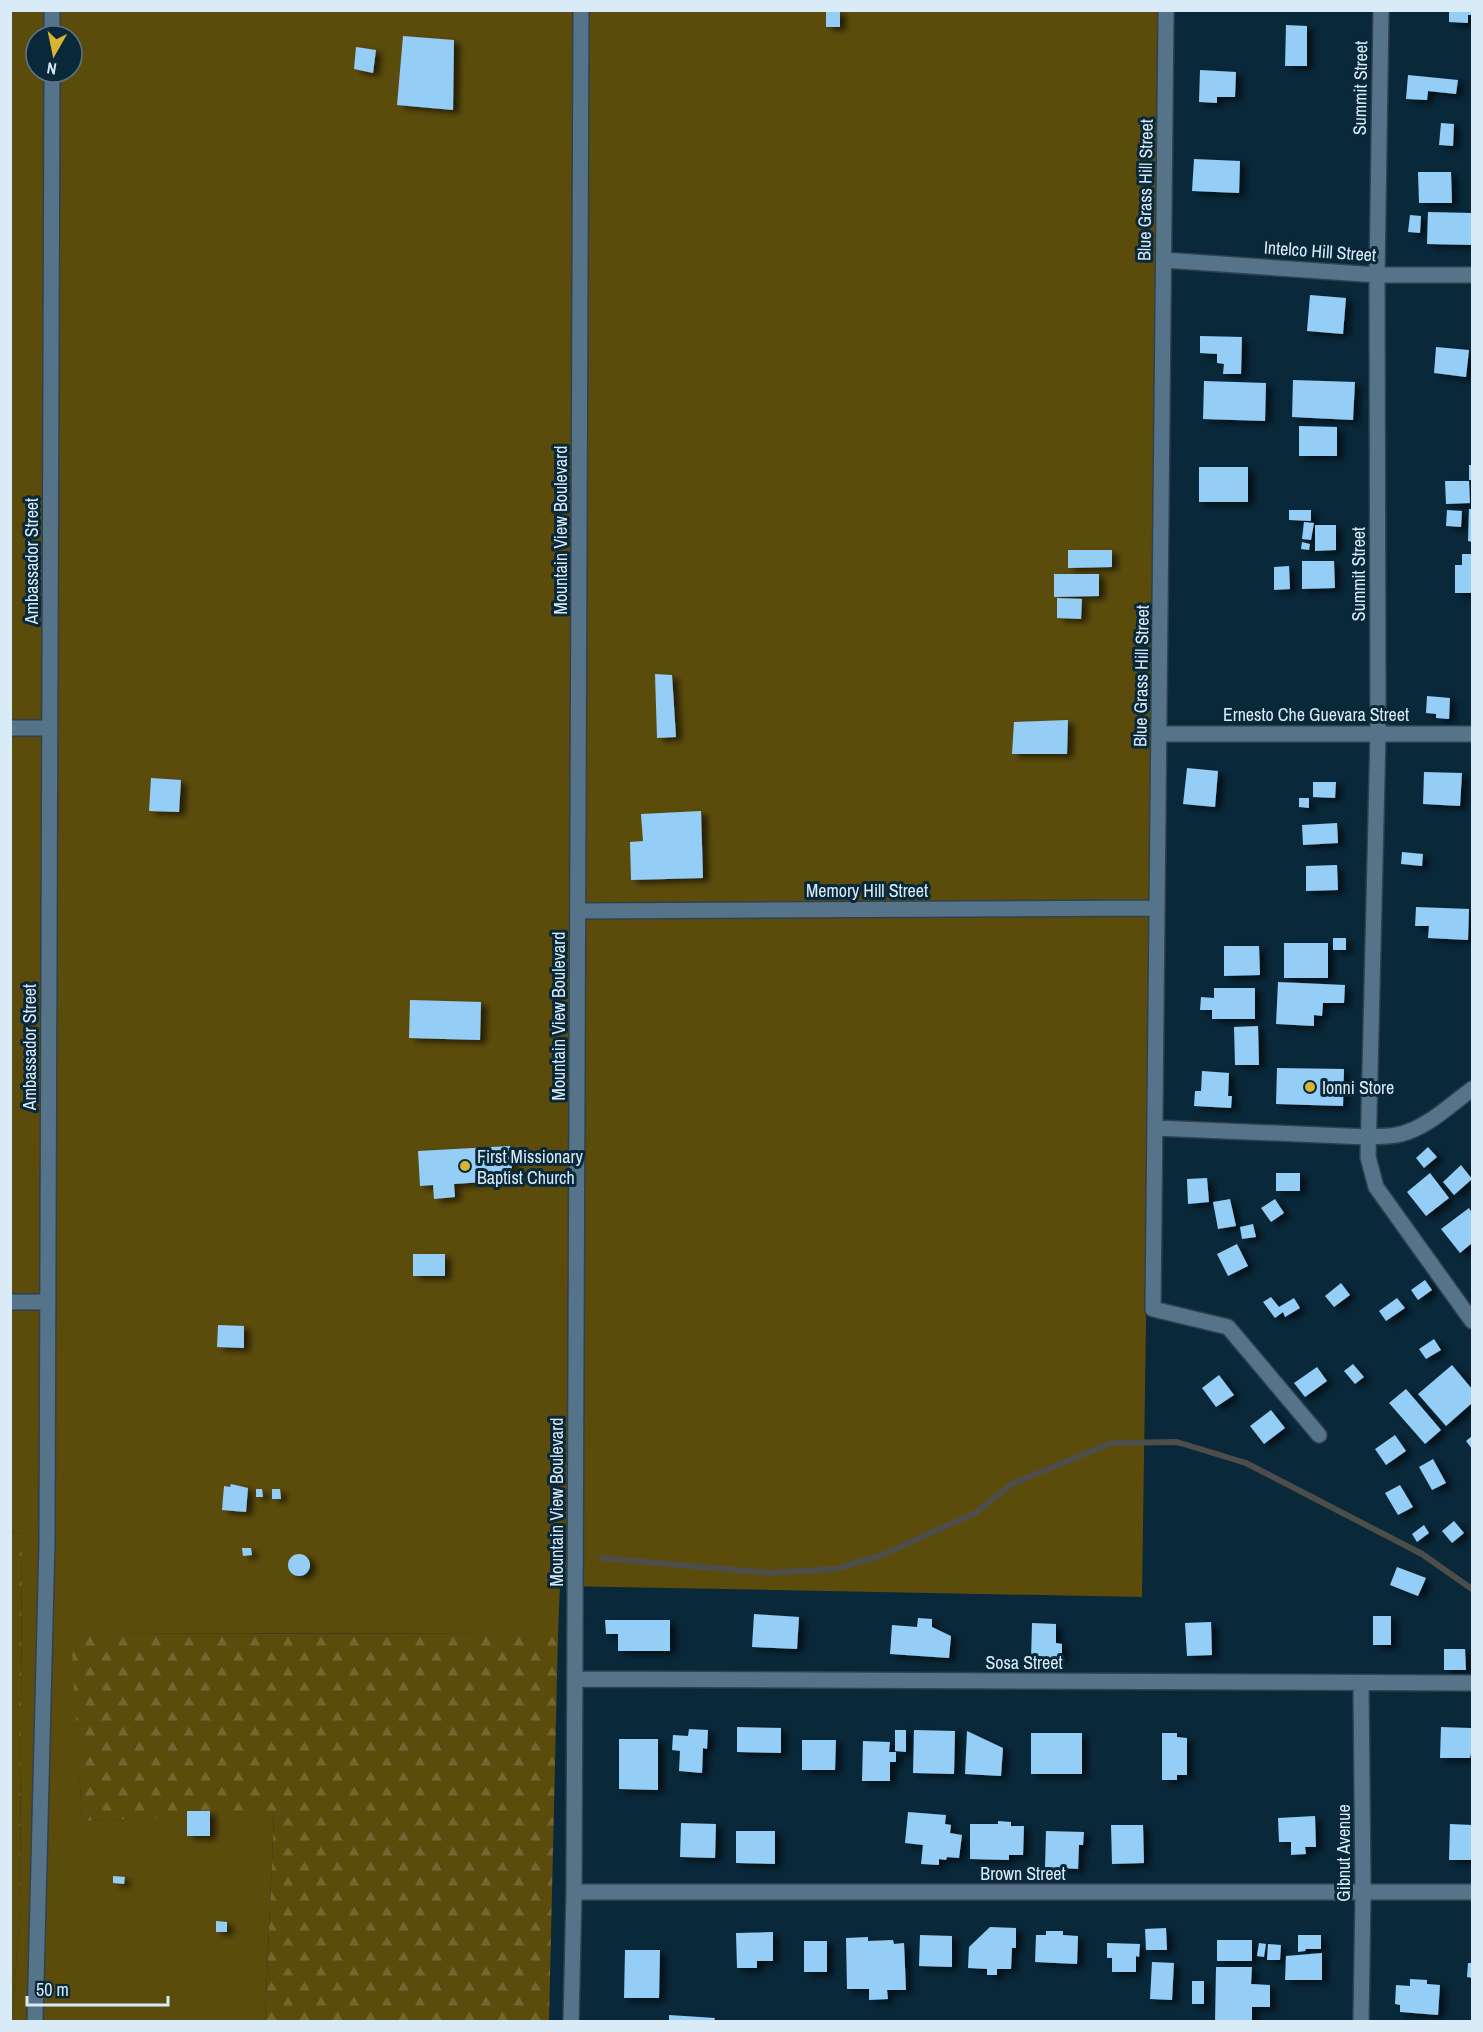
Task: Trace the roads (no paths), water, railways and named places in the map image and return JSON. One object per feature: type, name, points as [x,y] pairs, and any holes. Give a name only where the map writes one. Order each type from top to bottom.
[{"type":"street","name":"Mountain View Boulevard","points":[[571,2022],[574,1892],[581,10]]},
{"type":"street","name":"Blue Grass Hill Street","points":[[1166,10],[1153,1309],[1228,1327],[1319,1435]]},
{"type":"street","name":"Summit Street","points":[[1381,10],[1377,275],[1378,734],[1368,1157],[1376,1187],[1473,1321]]},
{"type":"street","name":"Ambassador Street","points":[[35,2022],[47,1542],[52,84]]},
{"type":"street","name":"Intelco Hill Street","points":[[1164,260],[1377,275],[1473,275]]},
{"type":"street","points":[[10,728],[50,728]]},
{"type":"street","name":"Ernesto Che Guevara Street","points":[[1160,734],[1473,734]]},
{"type":"street","name":"Memory Hill Street","points":[[578,911],[1157,908]]},
{"type":"street","points":[[1155,1128],[1368,1137],[1398,1135],[1427,1123],[1473,1089]]},
{"type":"street","points":[[10,1302],[48,1302]]},
{"type":"street","name":"Sosa Street","points":[[575,1679],[1473,1683]]},
{"type":"street","name":"Gibnut Avenue","points":[[1361,1683],[1363,1893],[1361,2022]]},
{"type":"street","name":"Brown Street","points":[[574,1892],[1473,1892]]},
{"type":"waterway","points":[[602,1558],[770,1573],[835,1569],[880,1556],[975,1513],[1012,1484],[1111,1443],[1177,1442],[1246,1463],[1422,1554],[1472,1589]]},
{"type":"place","name":"Ionni Store","points":[[1310,1087]]},
{"type":"place","name":"First Missionary Baptist Church","points":[[465,1166]]}]
